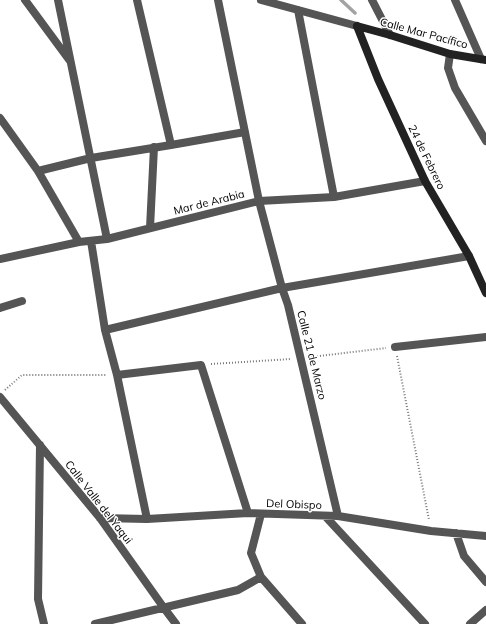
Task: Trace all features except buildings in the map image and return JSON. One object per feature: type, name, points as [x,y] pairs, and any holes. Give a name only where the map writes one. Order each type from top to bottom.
[{"type":"street","points":[[25,0],[71,63]]},
{"type":"street","points":[[58,0],[107,239]]},
{"type":"street","points":[[137,0],[172,145]]},
{"type":"street","name":"Calle 21 de Marzo","points":[[218,0],[259,201],[282,288],[288,305],[338,516]]},
{"type":"street","points":[[261,0],[357,26]]},
{"type":"street","points":[[372,0],[390,35]]},
{"type":"street","points":[[455,0],[484,60]]},
{"type":"street","points":[[298,10],[334,197]]},
{"type":"street","name":"Calle Mar Pacífico","points":[[357,26],[450,54],[484,60]]},
{"type":"street","name":"24 de Febrero","points":[[357,26],[378,79],[425,181],[469,256],[486,293]]},
{"type":"street","points":[[450,54],[448,68],[455,88],[486,141]]},
{"type":"street","points":[[0,118],[38,172],[79,242]]},
{"type":"street","points":[[38,172],[91,158],[245,132]]},
{"type":"street","points":[[150,228],[154,147]]},
{"type":"street","name":"Mar de Arabia","points":[[0,259],[79,242],[107,239],[259,201],[334,197],[425,181]]},
{"type":"street","points":[[91,241],[105,330],[117,375],[147,519]]},
{"type":"street","points":[[105,330],[282,288],[469,256]]},
{"type":"street","points":[[0,308],[22,302]]},
{"type":"street","points":[[395,347],[486,337]]},
{"type":"street","points":[[117,375],[201,365],[248,513]]},
{"type":"street","name":"Calle Valle del Yaqui","points":[[0,397],[100,518],[176,624]]},
{"type":"street","points":[[40,445],[38,599],[44,624]]},
{"type":"street","name":"Del Obispo","points":[[100,518],[147,519],[248,513],[338,516],[431,531],[486,536]]},
{"type":"street","points":[[261,514],[251,553],[261,577],[302,624]]},
{"type":"street","points":[[325,516],[425,624]]},
{"type":"street","points":[[456,533],[464,556],[486,582]]},
{"type":"street","points":[[95,624],[238,590],[261,577]]},
{"type":"street","points":[[470,624],[486,610]]},
{"type":"path","points":[[395,347],[431,531]]},
{"type":"path","points":[[0,394],[22,375],[117,375]]},
{"type":"waterway","points":[[341,0],[355,13]]}]
